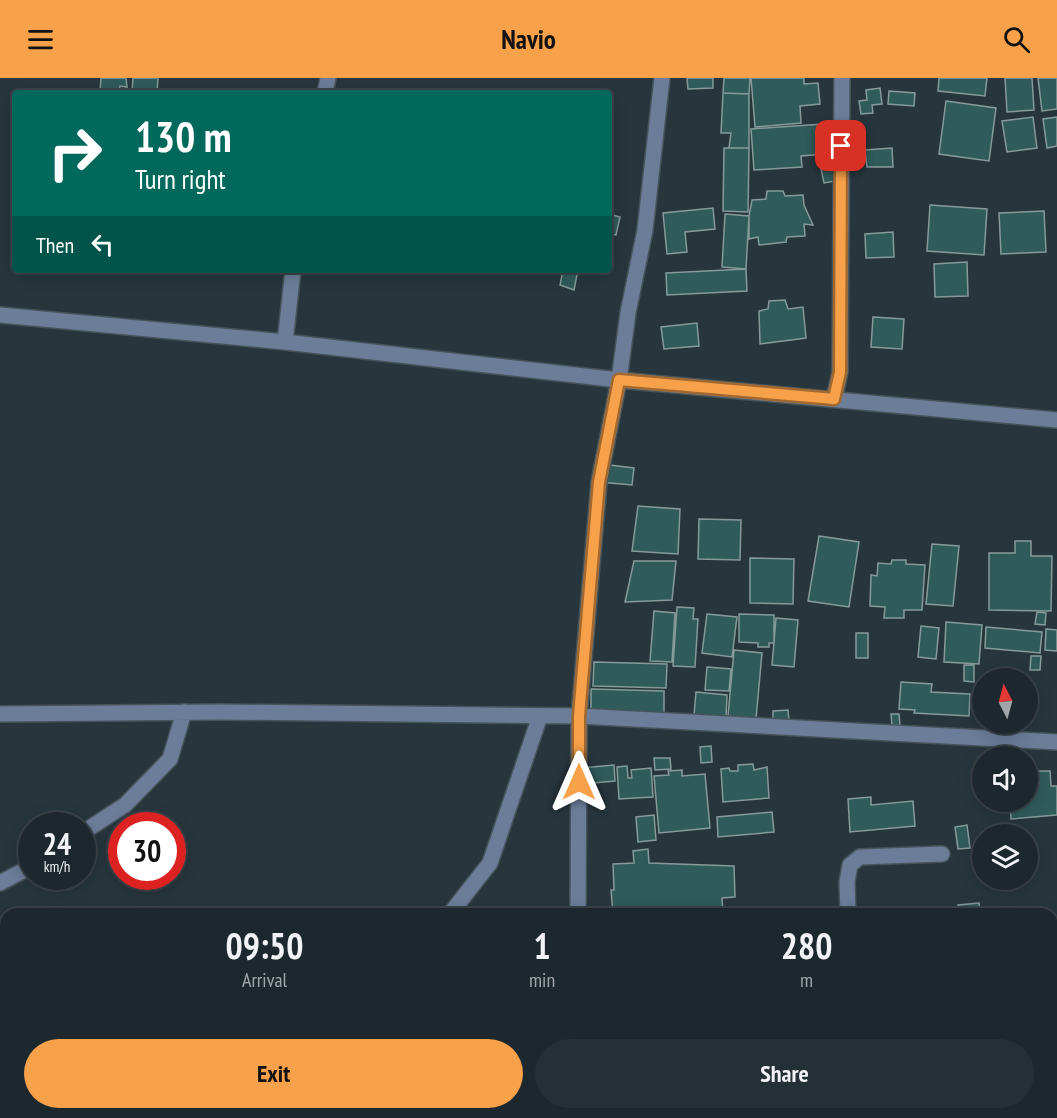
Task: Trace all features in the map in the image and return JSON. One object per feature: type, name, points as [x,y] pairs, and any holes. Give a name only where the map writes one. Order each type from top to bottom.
[{"type":"street","points":[[578,908],[579,716],[599,482],[619,380],[628,313],[645,230],[662,78]]},
{"type":"street","points":[[834,399],[840,372],[842,78]]},
{"type":"street","points":[[285,342],[293,273]]},
{"type":"street","points":[[0,315],[285,342],[619,380],[1057,420]]},
{"type":"street","points":[[0,714],[184,712],[579,716],[1057,742]]},
{"type":"street","points":[[96,824],[125,805],[170,759],[184,712]]},
{"type":"street","points":[[455,908],[490,863],[540,716]]},
{"type":"street","points":[[848,908],[847,882],[850,865],[860,857],[942,854]]},
{"type":"street","points":[[0,883],[18,873]]},
{"type":"building","points":[[101,78],[126,78],[127,87],[120,86],[119,90],[100,90]]},
{"type":"building","points":[[133,78],[158,78],[157,90],[132,90]]},
{"type":"building","points":[[687,78],[713,78],[713,88],[688,89]]},
{"type":"building","points":[[724,78],[750,78],[749,94],[723,93]]},
{"type":"building","points":[[751,78],[804,78],[804,84],[818,83],[820,104],[800,106],[801,123],[755,127]]},
{"type":"building","points":[[939,78],[987,78],[985,96],[938,91]]},
{"type":"building","points":[[1005,78],[1032,78],[1034,110],[1007,112]]},
{"type":"building","points":[[1038,78],[1057,78],[1057,109],[1042,111]]},
{"type":"building","points":[[880,88],[882,104],[872,105],[873,113],[861,114],[859,101],[867,100],[866,90]]},
{"type":"building","points":[[889,91],[915,93],[914,106],[888,104]]},
{"type":"building","points":[[723,93],[749,94],[749,148],[729,148],[731,133],[721,133]]},
{"type":"building","points":[[946,101],[996,108],[989,161],[939,154]]},
{"type":"building","points":[[1033,117],[1037,148],[1007,152],[1002,121]]},
{"type":"building","points":[[1057,117],[1057,146],[1047,148],[1043,119]]},
{"type":"building","points":[[823,124],[825,154],[801,156],[802,167],[754,170],[751,129]]},
{"type":"building","points":[[724,148],[749,148],[748,212],[723,211]]},
{"type":"building","points":[[892,148],[893,167],[867,167],[865,150]]},
{"type":"building","points":[[833,167],[836,181],[824,183],[821,169]]},
{"type":"building","points":[[767,191],[783,191],[785,196],[803,195],[804,205],[813,225],[804,224],[805,236],[787,237],[786,242],[759,245],[758,237],[749,239],[752,200],[766,199]]},
{"type":"building","points":[[930,205],[987,209],[984,255],[927,251]]},
{"type":"building","points":[[713,208],[715,229],[685,232],[687,252],[667,254],[663,213]]},
{"type":"building","points":[[1044,211],[1046,252],[1001,254],[999,213]]},
{"type":"building","points":[[725,214],[749,216],[746,269],[722,267]]},
{"type":"building","points":[[612,215],[620,217],[616,235],[612,234]]},
{"type":"building","points":[[893,232],[894,257],[866,258],[865,234]]},
{"type":"building","points":[[967,262],[968,296],[935,297],[934,264]]},
{"type":"building","points":[[746,269],[747,291],[667,295],[666,273]]},
{"type":"building","points":[[562,273],[577,273],[574,290],[560,285]]},
{"type":"building","points":[[785,300],[788,309],[803,307],[806,338],[760,344],[759,311],[768,309],[769,301]]},
{"type":"building","points":[[873,317],[904,319],[902,349],[871,347]]},
{"type":"building","points":[[697,323],[699,346],[664,349],[661,327]]},
{"type":"building","points":[[601,464],[634,468],[632,485],[599,482]]},
{"type":"building","points":[[638,506],[680,509],[678,554],[632,551]]},
{"type":"building","points":[[699,519],[741,520],[740,560],[698,559]]},
{"type":"building","points":[[819,536],[859,542],[849,607],[808,601]]},
{"type":"building","points":[[1015,541],[1031,541],[1031,556],[1052,556],[1051,611],[989,610],[989,553],[1015,553]]},
{"type":"building","points":[[932,544],[959,546],[953,606],[926,604]]},
{"type":"building","points":[[750,558],[794,559],[793,604],[750,603]]},
{"type":"building","points":[[892,560],[906,560],[906,564],[925,565],[922,610],[904,610],[904,618],[884,618],[885,607],[870,606],[871,575],[877,576],[878,563],[891,564]]},
{"type":"building","points":[[634,561],[676,561],[672,600],[625,602]]},
{"type":"building","points":[[677,607],[694,608],[693,619],[698,619],[695,667],[673,666]]},
{"type":"building","points":[[654,611],[675,613],[672,662],[650,661]]},
{"type":"building","points":[[1037,612],[1046,613],[1045,625],[1035,624]]},
{"type":"building","points":[[707,614],[737,617],[732,657],[702,653]]},
{"type":"building","points":[[739,614],[774,615],[774,643],[769,643],[769,647],[758,647],[758,643],[739,642]]},
{"type":"building","points":[[776,618],[798,620],[794,667],[772,665]]},
{"type":"building","points":[[946,622],[982,625],[979,664],[944,662]]},
{"type":"building","points":[[921,626],[939,628],[936,659],[918,657]]},
{"type":"building","points":[[986,627],[1042,632],[1040,653],[985,648]]},
{"type":"building","points":[[1046,629],[1057,630],[1057,651],[1045,650]]},
{"type":"building","points":[[856,633],[868,633],[868,658],[856,658]]},
{"type":"building","points":[[734,650],[762,653],[756,719],[728,716]]},
{"type":"building","points":[[1031,656],[1041,656],[1040,670],[1030,668]]},
{"type":"building","points":[[594,662],[667,664],[666,688],[593,686]]},
{"type":"building","points":[[964,665],[974,665],[972,682],[964,681]]},
{"type":"building","points":[[707,667],[731,669],[729,691],[705,690]]},
{"type":"building","points":[[901,682],[932,684],[931,692],[970,694],[969,716],[914,713],[915,710],[899,709]]},
{"type":"building","points":[[591,689],[664,691],[664,713],[591,711]]},
{"type":"building","points":[[696,692],[727,695],[726,717],[694,715]]},
{"type":"building","points":[[788,710],[789,721],[773,722],[773,711]]},
{"type":"building","points":[[891,714],[899,714],[900,725],[892,725]]},
{"type":"building","points":[[711,746],[712,762],[701,763],[700,747]]},
{"type":"building","points":[[654,758],[670,758],[671,769],[655,770]]},
{"type":"building","points":[[753,764],[754,770],[767,767],[769,798],[723,802],[721,769],[729,768],[730,771],[738,771],[738,765]]},
{"type":"building","points":[[614,765],[615,781],[582,784],[581,768]]},
{"type":"building","points":[[627,766],[628,778],[632,778],[631,770],[651,768],[653,797],[619,799],[617,767]]},
{"type":"building","points":[[682,770],[682,776],[705,774],[710,828],[659,833],[654,776],[669,775],[668,771]]},
{"type":"building","points":[[1038,771],[1050,771],[1051,786],[1057,786],[1057,815],[1011,819],[1011,812],[1038,812]]},
{"type":"building","points":[[871,797],[871,805],[913,801],[915,826],[850,832],[848,799]]},
{"type":"building","points":[[772,812],[774,832],[718,837],[717,817]]},
{"type":"building","points":[[654,815],[656,840],[638,842],[636,817]]},
{"type":"building","points":[[967,825],[970,848],[958,849],[955,827]]},
{"type":"building","points":[[648,849],[649,863],[734,866],[735,897],[722,898],[723,908],[612,908],[613,864],[634,863],[633,851]]},
{"type":"building","points":[[979,903],[979,908],[958,908],[958,905]]},
{"type":"route","points":[[579,782],[579,716],[599,482],[619,380],[834,399],[840,372],[841,146]]}]
